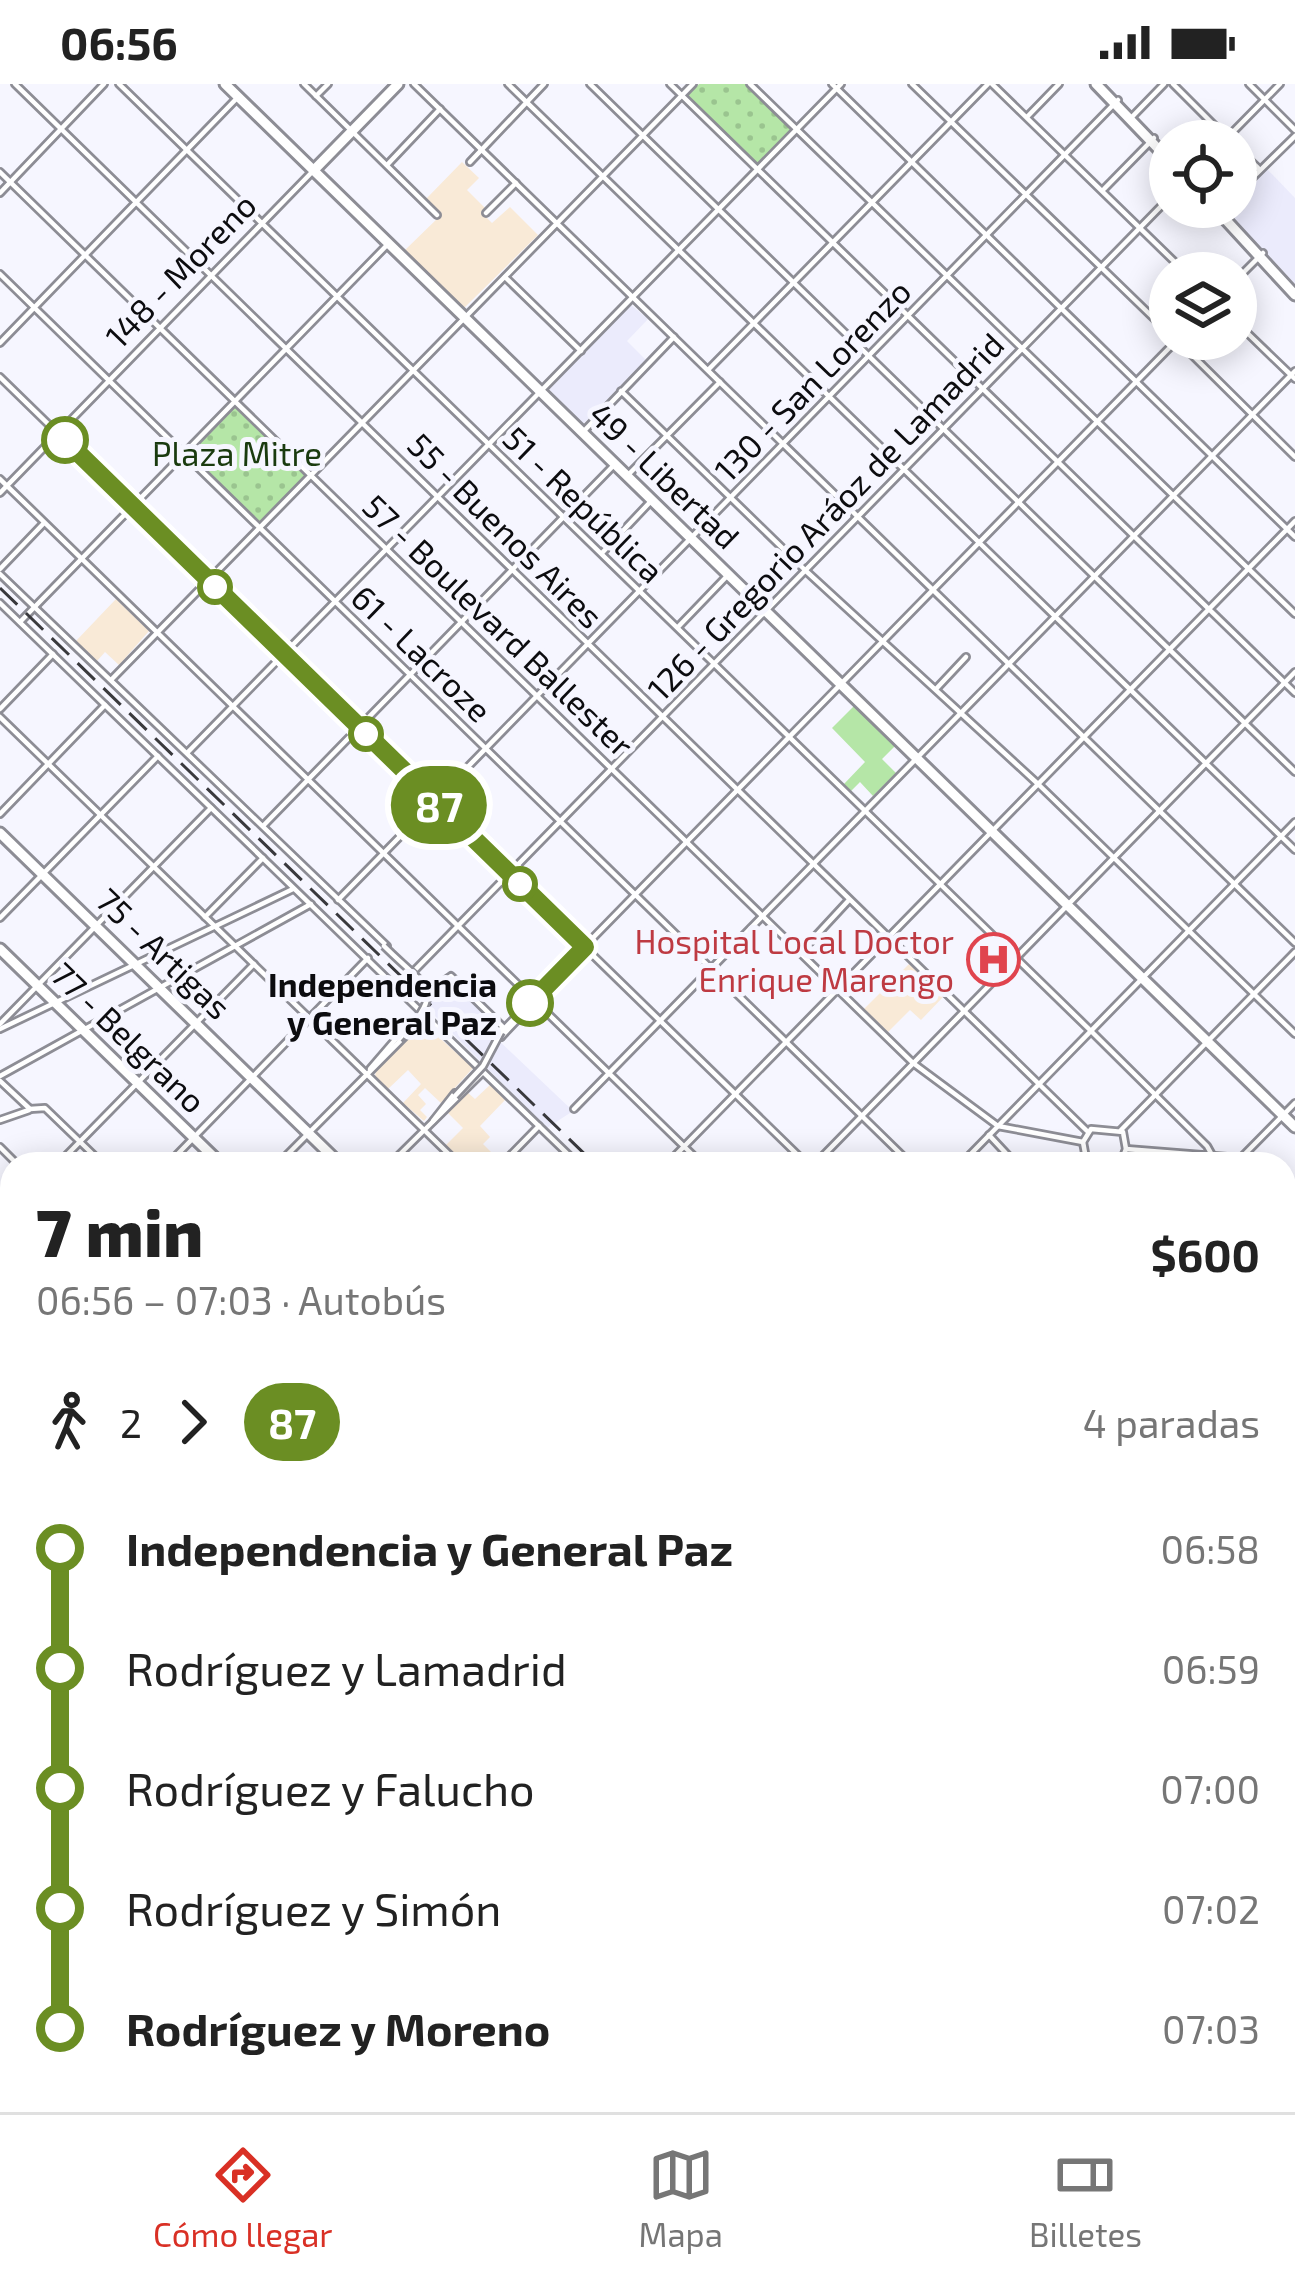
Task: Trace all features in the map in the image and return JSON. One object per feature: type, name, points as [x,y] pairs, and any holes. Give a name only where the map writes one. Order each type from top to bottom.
[{"type":"street","name":"55 - Buenos Aires","points":[[15,84],[1087,1130]]},
{"type":"street","points":[[0,193],[104,84]]},
{"type":"street","name":"51 - República","points":[[119,84],[1091,1031],[1209,1152]]},
{"type":"street","name":"49 - Libertad","points":[[225,84],[1295,1127]]},
{"type":"street","points":[[304,84],[437,214]]},
{"type":"street","points":[[316,96],[328,84]]},
{"type":"street","name":"148 - Moreno","points":[[0,494],[398,84]]},
{"type":"street","points":[[413,84],[1295,943]]},
{"type":"street","points":[[508,84],[1295,850]]},
{"type":"street","points":[[470,162],[544,84]]},
{"type":"street","points":[[590,84],[1295,772]]},
{"type":"street","points":[[670,84],[1295,693]]},
{"type":"street","points":[[111,680],[694,84]]},
{"type":"street","points":[[750,84],[1295,614]]},
{"type":"street","points":[[912,84],[1149,313]]},
{"type":"street","points":[[708,370],[990,84],[1165,252]]},
{"type":"street","points":[[1027,117],[1059,84]]},
{"type":"street","points":[[1099,84],[1149,135]]},
{"type":"street","points":[[1131,117],[1165,84]]},
{"type":"street","points":[[1173,84],[1208,120]]},
{"type":"street","points":[[1249,84],[1294,138],[1257,173]]},
{"type":"street","points":[[1247,120],[1280,84]]},
{"type":"street","points":[[187,753],[837,86],[1295,537]]},
{"type":"street","points":[[0,343],[238,97]]},
{"type":"street","name":"130 - San Lorenzo","points":[[338,900],[1116,101]]},
{"type":"street","points":[[387,165],[440,109]]},
{"type":"street","points":[[1102,191],[1149,143]]},
{"type":"street","points":[[1257,167],[1260,170]]},
{"type":"street","name":"57 - Boulevard Ballester","points":[[0,172],[913,1063],[998,1126]]},
{"type":"street","points":[[487,213],[516,183]]},
{"type":"street","name":"126 - Gregorio Aráoz de Lamadrid","points":[[413,972],[1149,217]]},
{"type":"street","points":[[1237,228],[1295,291]]},
{"type":"street","points":[[20,622],[389,243]]},
{"type":"street","points":[[1257,259],[1261,255]]},
{"type":"street","name":"61 - Lacroze","points":[[0,274],[898,1152]]},
{"type":"street","points":[[505,277],[580,351]]},
{"type":"street","points":[[583,432],[674,337]]},
{"type":"street","points":[[574,1108],[1294,375],[1257,341]]},
{"type":"street","points":[[433,1121],[483,1066],[502,1029],[842,686],[1155,360]]},
{"type":"street","points":[[1196,360],[1295,457]]},
{"type":"street","points":[[0,376],[798,1152]]},
{"type":"street","points":[[627,476],[720,381]]},
{"type":"street","points":[[621,392],[1114,856],[1295,1034]]},
{"type":"street","points":[[262,826],[614,464]]},
{"type":"street","points":[[0,479],[385,852],[529,1004],[690,1152]]},
{"type":"street","points":[[601,554],[652,500]]},
{"type":"street","points":[[678,1152],[1295,520]]},
{"type":"street","points":[[44,523],[0,571],[423,985],[428,998],[424,1012],[368,1071]]},
{"type":"street","points":[[676,628],[728,575]]},
{"type":"street","points":[[0,604],[565,1152]]},
{"type":"street","points":[[53,655],[0,713],[447,1152]]},
{"type":"street","points":[[936,689],[966,657]]},
{"type":"street","points":[[824,1152],[1295,672]]},
{"type":"street","points":[[0,814],[105,705]]},
{"type":"street","points":[[0,919],[158,756]]},
{"type":"street","points":[[0,1026],[211,808]]},
{"type":"street","points":[[973,1152],[1295,823]]},
{"type":"street","name":"75 - Artigas","points":[[0,833],[328,1152]]},
{"type":"street","points":[[205,917],[263,857]]},
{"type":"street","points":[[0,1026],[295,888]]},
{"type":"street","points":[[800,953],[850,900]]},
{"type":"street","points":[[31,1109],[0,1079],[311,904]]},
{"type":"street","points":[[367,929],[431,990],[451,976],[502,1029]]},
{"type":"street","name":"77 - Belgrano","points":[[0,949],[209,1152]]},
{"type":"street","points":[[1085,1152],[1087,1130],[1121,1130],[1295,952]]},
{"type":"street","points":[[180,1152],[368,958]]},
{"type":"street","points":[[70,1152],[254,964]]},
{"type":"street","points":[[290,1152],[424,1013]]},
{"type":"street","points":[[402,1152],[481,1070]]},
{"type":"street","points":[[1247,1152],[1295,1103]]},
{"type":"street","points":[[0,1120],[42,1107],[90,1152]]},
{"type":"street","points":[[513,1152],[538,1126]]},
{"type":"street","points":[[998,1126],[1083,1142]]},
{"type":"street","points":[[1121,1130],[1125,1152]]},
{"type":"street","points":[[989,1136],[1004,1152]]},
{"type":"street","points":[[1126,1149],[1169,1152]]},
{"type":"shaded area","points":[[462,162],[479,178],[467,190],[492,223],[510,207],[538,235],[463,309],[404,251],[441,215],[426,199]]},
{"type":"shaded area","points":[[1267,169],[1295,198],[1295,284],[1243,228],[1257,228],[1257,178]]},
{"type":"shaded area","points":[[631,305],[648,319],[627,341],[646,360],[582,425],[549,389]]},
{"type":"shaded area","points":[[116,599],[149,631],[119,665],[105,652],[97,661],[76,641]]},
{"type":"shaded area","points":[[909,964],[943,997],[921,1020],[910,1010],[888,1032],[864,1009]]},
{"type":"shaded area","points":[[448,979],[498,1026],[493,1035],[573,1111],[547,1128],[428,1009],[430,996]]},
{"type":"shaded area","points":[[422,1022],[473,1068],[441,1103],[425,1088],[418,1095],[426,1104],[420,1110],[427,1117],[424,1121],[403,1103],[421,1084],[408,1070],[388,1089],[375,1077],[376,1070]]},
{"type":"shaded area","points":[[490,1085],[505,1100],[480,1126],[490,1137],[483,1144],[491,1152],[453,1152],[446,1145],[463,1128],[447,1112],[467,1092],[475,1099]]},
{"type":"green space","points":[[699,84],[749,84],[794,127],[756,166],[685,98]]},
{"type":"green space","name":"Plaza Mitre","points":[[236,403],[308,476],[261,524],[189,453]]},
{"type":"green space","points":[[854,706],[896,745],[882,759],[896,773],[873,796],[860,782],[851,791],[844,784],[865,762],[832,728]]},
{"type":"railway","points":[[0,588],[583,1152]]},
{"type":"bus line","name":"87","points":[[65,440],[585,947],[530,1003]]},
{"type":"place","name":"Hospital Local Doctor Enrique Marengo","points":[[993,960]]},
{"type":"place","name":"Independencia y General Paz","points":[[530,1003]]}]
